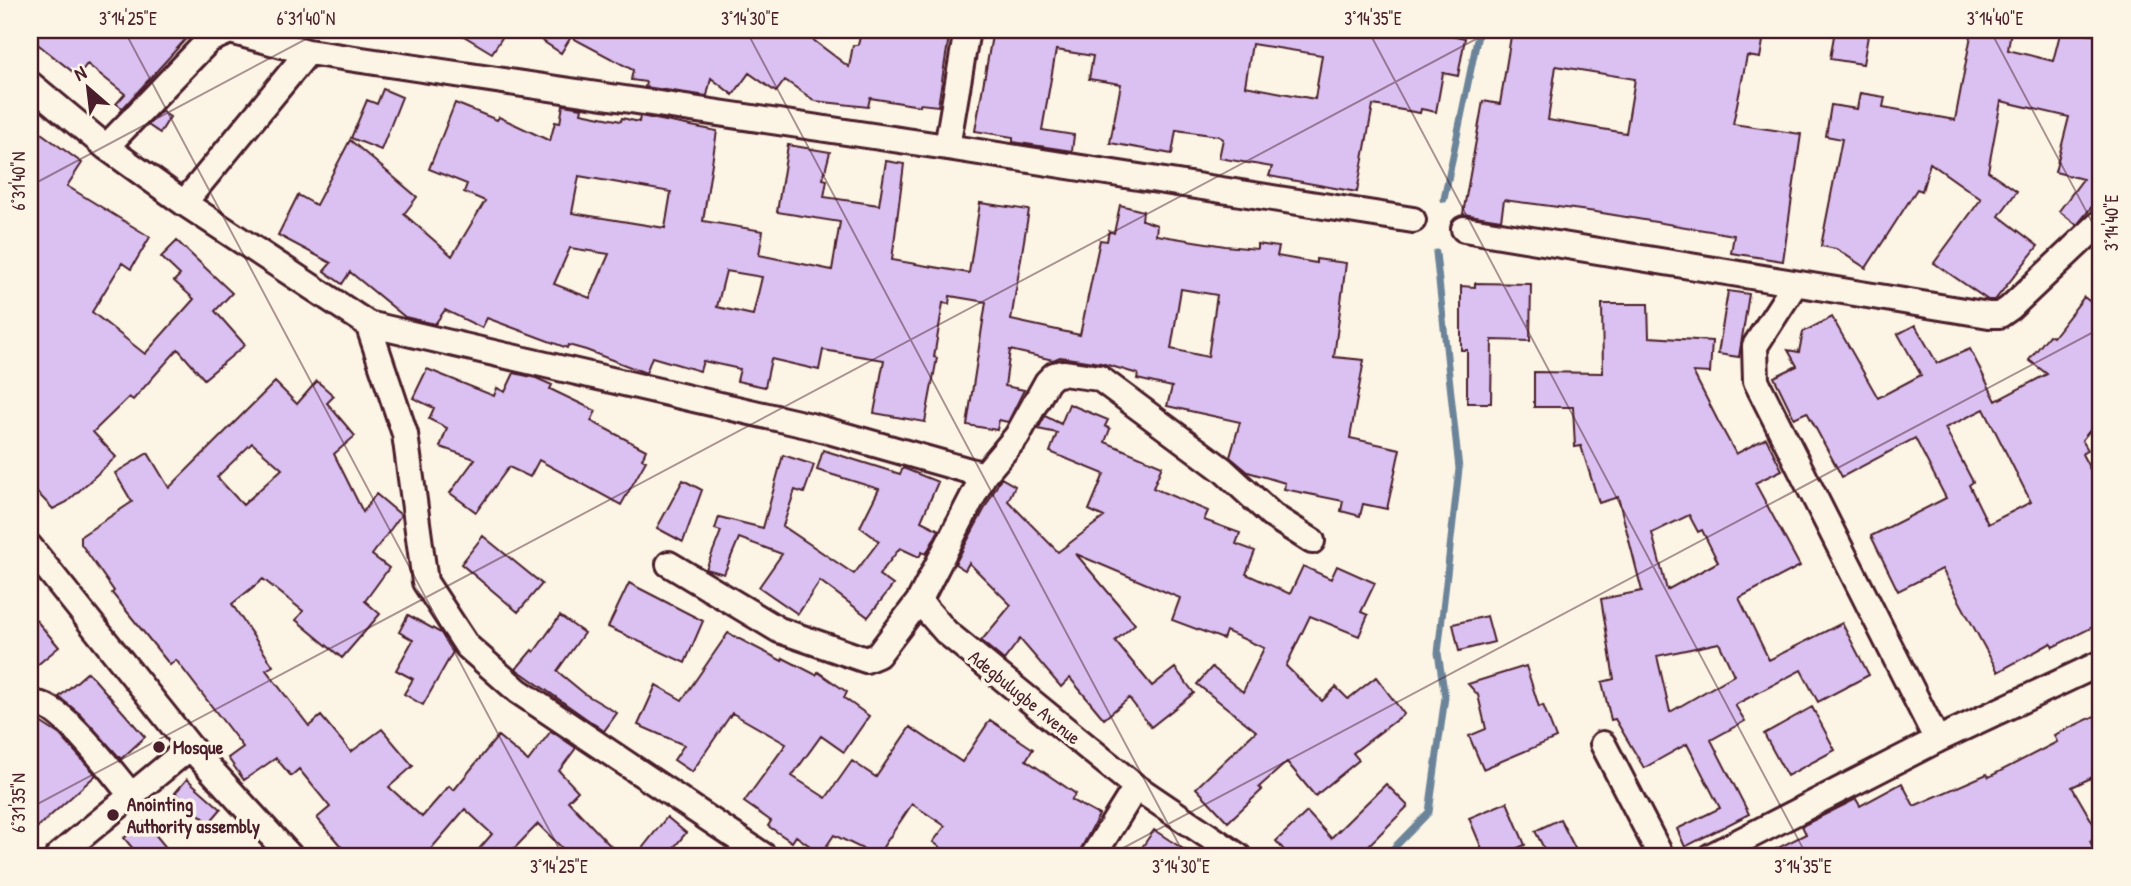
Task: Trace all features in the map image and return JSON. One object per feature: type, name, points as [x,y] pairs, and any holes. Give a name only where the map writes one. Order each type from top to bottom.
[{"type":"street","points":[[947,147],[967,30]]},
{"type":"street","points":[[106,147],[209,40],[230,31],[308,52],[947,147],[1413,220]]},
{"type":"street","points":[[184,203],[308,52]]},
{"type":"street","points":[[30,84],[106,147],[184,203],[368,324],[811,426],[984,475]]},
{"type":"street","points":[[1464,229],[1989,316],[2000,315],[2101,222]]},
{"type":"street","points":[[1795,284],[1755,346],[1756,382],[1937,740]]},
{"type":"street","points":[[368,324],[405,434],[425,582],[467,646],[518,691],[764,856]]},
{"type":"street","points":[[669,564],[779,630],[856,659],[866,660],[878,655],[919,601],[984,475],[1017,436],[1054,374],[1099,378],[1223,470],[1273,516],[1312,541]]},
{"type":"street","points":[[30,547],[190,747],[290,856]]},
{"type":"street","name":"Adegbulugbe Avenue","points":[[919,601],[946,632],[1136,788],[1238,856]]},
{"type":"street","points":[[1711,856],[1937,740],[2101,663]]},
{"type":"street","points":[[30,704],[47,706],[62,716],[131,795]]},
{"type":"street","points":[[1603,744],[1661,856]]},
{"type":"street","points":[[58,856],[190,747]]},
{"type":"street","points":[[1093,856],[1136,788]]},
{"type":"building","points":[[30,30],[194,30],[123,108],[116,104],[125,94],[87,64],[78,76],[30,38]]},
{"type":"building","points":[[454,30],[507,30],[492,53]]},
{"type":"building","points":[[526,30],[800,30],[849,67],[853,45],[858,45],[860,37],[865,37],[866,32],[890,35],[891,30],[950,30],[938,106],[920,106],[870,98],[868,107],[815,101],[785,80],[776,92],[749,73],[733,95],[711,78],[707,96],[645,87],[646,82],[631,80],[633,70],[571,37],[561,53]]},
{"type":"building","points":[[993,30],[1426,30],[1465,38],[1458,76],[1443,73],[1436,112],[1421,109],[1420,113],[1373,105],[1357,192],[1269,176],[1272,167],[1219,158],[1223,139],[1218,136],[1176,130],[1172,154],[1110,143],[1121,84],[1089,79],[1093,56],[1056,50],[1042,130],[1074,135],[1072,151],[1013,142],[1013,137],[975,131]],"holes":[[[1252,44],[1322,55],[1315,99],[1245,86]]]},
{"type":"building","points":[[1512,30],[1765,30],[1760,58],[1747,56],[1733,124],[1801,134],[1783,261],[1731,253],[1734,235],[1596,212],[1504,200],[1501,220],[1463,214],[1483,101],[1500,104]],"holes":[[[1556,66],[1635,79],[1626,133],[1548,120]]]},
{"type":"building","points":[[1835,30],[1869,30],[1863,64],[1830,59]]},
{"type":"building","points":[[1972,30],[2011,30],[2008,50],[2053,61],[2061,30],[2101,35],[2101,171],[2095,195],[2099,198],[2077,225],[2059,211],[2083,179],[2055,172],[2069,117],[2001,101],[1988,171],[2017,191],[1999,216],[2038,246],[1995,300],[1988,300],[1934,263],[1981,199],[1930,163],[1922,191],[1917,189],[1866,268],[1836,249],[1821,246],[1842,139],[1826,136],[1831,105],[1857,109],[1860,93],[1885,97],[1883,107],[1955,120]]},
{"type":"building","points":[[383,89],[402,97],[381,150],[351,138],[367,100],[377,104]]},
{"type":"building","points":[[455,103],[497,120],[499,117],[550,141],[555,122],[560,123],[563,105],[582,108],[581,113],[621,121],[622,118],[639,122],[640,116],[717,131],[703,221],[763,231],[759,255],[832,270],[840,222],[777,212],[788,145],[830,152],[823,179],[827,180],[824,197],[879,205],[886,161],[904,164],[892,260],[969,273],[980,203],[1029,210],[1011,320],[1080,335],[1100,240],[1107,241],[1109,231],[1114,233],[1120,205],[1143,211],[1142,220],[1157,225],[1156,235],[1225,246],[1257,249],[1257,244],[1279,247],[1277,256],[1316,263],[1316,259],[1346,263],[1334,357],[1364,360],[1350,438],[1400,449],[1387,509],[1363,504],[1360,516],[1341,511],[1343,501],[1284,489],[1285,483],[1248,472],[1230,457],[1240,422],[1167,406],[1172,387],[1137,379],[1138,374],[1101,363],[1060,357],[1053,360],[1010,350],[1005,386],[1024,390],[1008,422],[999,420],[997,430],[967,425],[986,302],[950,296],[949,304],[943,303],[934,357],[937,358],[925,422],[874,413],[884,360],[823,350],[819,370],[771,359],[765,387],[737,381],[740,369],[703,361],[700,371],[652,357],[646,373],[586,350],[568,345],[567,348],[487,318],[482,328],[445,310],[435,324],[405,317],[350,272],[342,284],[324,271],[331,263],[278,235],[298,195],[316,205],[350,140],[417,197],[404,214],[452,256],[485,201],[464,192],[467,184],[429,169]],"holes":[[[579,176],[671,192],[665,228],[572,213]],[[570,248],[609,254],[590,298],[554,284]],[[726,271],[762,277],[753,315],[717,307]],[[1181,289],[1217,295],[1208,357],[1171,349]]]},
{"type":"building","points":[[161,111],[170,117],[160,133],[148,125]]},
{"type":"building","points":[[30,125],[82,163],[67,186],[150,237],[131,269],[122,263],[92,312],[145,354],[194,299],[174,281],[180,275],[161,257],[177,241],[232,293],[215,311],[245,345],[204,379],[178,349],[133,400],[129,397],[93,432],[116,457],[67,502],[53,509],[30,485]]},
{"type":"building","points":[[1475,283],[1531,284],[1530,341],[1492,340],[1491,403],[1467,403],[1467,350],[1461,350],[1461,286],[1475,287]]},
{"type":"building","points":[[1728,291],[1749,294],[1739,357],[1718,354]]},
{"type":"building","points":[[2084,297],[2101,310],[2101,417],[2082,440],[2088,450],[2082,454],[2101,490],[2101,623],[2053,647],[2051,643],[1998,672],[1942,569],[1898,591],[1871,536],[1946,498],[1915,438],[1842,477],[1807,412],[1794,418],[1774,377],[1797,366],[1788,350],[1799,352],[1803,332],[1832,317],[1878,398],[1921,375],[1898,334],[1915,325],[1937,363],[1970,349],[1996,401],[2047,374],[2029,360],[2049,335],[2053,337]],"holes":[[[1984,409],[2031,502],[1988,524],[1969,485],[1973,482],[1945,428]]]},
{"type":"building","points":[[1602,304],[1648,304],[1649,337],[1712,341],[1710,373],[1693,372],[1736,454],[1766,438],[1782,470],[1755,483],[1800,566],[1739,598],[1769,660],[1842,623],[1869,675],[1818,702],[1801,670],[1735,705],[1745,721],[1711,740],[1749,814],[1685,847],[1677,829],[1720,808],[1687,744],[1644,768],[1615,719],[1611,720],[1602,682],[1614,679],[1601,599],[1642,591],[1618,497],[1599,503],[1581,446],[1575,447],[1573,407],[1534,407],[1534,372],[1603,373]],"holes":[[[1689,515],[1698,532],[1702,530],[1718,562],[1667,590],[1652,533]],[[1719,643],[1734,675],[1670,712],[1657,656]]]},
{"type":"building","points":[[427,369],[494,396],[497,388],[505,392],[514,373],[536,378],[552,385],[550,389],[596,411],[591,421],[646,450],[642,459],[646,461],[621,505],[539,460],[530,477],[509,467],[476,512],[450,493],[475,459],[440,447],[447,428],[429,419],[434,408],[413,398]]},
{"type":"building","points":[[317,381],[334,396],[327,403],[355,436],[334,454],[363,512],[376,494],[401,515],[372,555],[389,568],[365,601],[380,614],[342,658],[296,620],[303,611],[263,579],[232,604],[273,666],[266,670],[309,726],[321,716],[351,752],[382,729],[413,766],[389,787],[422,817],[449,786],[454,790],[498,736],[528,761],[551,731],[576,748],[559,771],[578,791],[568,801],[620,856],[570,856],[538,824],[507,856],[473,856],[492,834],[465,809],[425,856],[349,856],[317,818],[330,807],[299,769],[291,776],[276,758],[244,780],[228,758],[243,747],[176,660],[170,665],[112,593],[114,591],[81,544],[81,536],[132,502],[115,473],[148,453],[169,488],[275,382],[297,404]],"holes":[[[252,443],[282,469],[243,505],[217,477]]]},
{"type":"building","points":[[1069,404],[1108,420],[1105,426],[1110,429],[1105,442],[1162,466],[1153,488],[1208,511],[1204,520],[1240,533],[1236,544],[1255,551],[1246,574],[1290,594],[1303,566],[1331,579],[1337,566],[1375,583],[1361,612],[1368,615],[1359,636],[1310,616],[1286,666],[1322,701],[1336,687],[1348,699],[1376,677],[1404,714],[1353,753],[1359,760],[1315,796],[1287,762],[1259,787],[1262,790],[1228,822],[1196,788],[1256,731],[1197,684],[1212,667],[1243,692],[1264,648],[1226,631],[1223,639],[1172,620],[1180,598],[1076,554],[1135,624],[1115,641],[1152,686],[1175,668],[1194,693],[1151,727],[1129,698],[1104,719],[1070,678],[1061,687],[1020,639],[1004,660],[981,641],[1011,605],[969,563],[965,570],[955,564],[1001,478],[1015,486],[1008,501],[1058,552],[1104,517],[1089,510],[1104,474],[1050,452],[1057,433],[1038,429],[1045,416],[1061,424]]},
{"type":"building","points":[[823,450],[900,474],[903,468],[938,482],[921,521],[939,530],[926,554],[922,552],[919,557],[900,548],[879,575],[893,585],[868,617],[820,581],[798,614],[759,587],[782,554],[739,538],[724,574],[706,569],[721,531],[715,529],[719,517],[763,528],[783,455],[814,465],[804,493],[795,490],[783,526],[854,574],[879,541],[860,527],[879,489],[817,470]]},
{"type":"building","points":[[683,480],[702,490],[683,542],[657,528]]},
{"type":"building","points":[[483,536],[542,584],[518,612],[461,564]]},
{"type":"building","points":[[629,583],[703,621],[685,663],[608,627]]},
{"type":"building","points":[[30,613],[59,647],[30,671]]},
{"type":"building","points":[[408,615],[441,633],[453,652],[423,705],[404,694],[413,679],[396,670],[413,640],[399,632]]},
{"type":"building","points":[[560,616],[584,633],[557,671],[585,694],[617,713],[604,731],[516,669],[532,650],[534,652]]},
{"type":"building","points":[[1487,616],[1494,642],[1459,651],[1453,624]]},
{"type":"building","points":[[728,633],[782,661],[783,658],[816,675],[818,672],[847,692],[844,698],[869,716],[844,752],[821,736],[792,776],[826,798],[852,761],[876,777],[910,727],[962,762],[990,720],[1033,749],[1026,760],[1076,794],[1071,800],[1099,815],[1077,856],[952,856],[933,842],[945,826],[912,804],[877,856],[834,835],[821,854],[796,836],[792,842],[768,826],[771,821],[744,802],[786,744],[732,713],[692,772],[674,760],[684,745],[638,725],[656,685],[682,700]]},
{"type":"building","points":[[1526,666],[1539,707],[1543,705],[1556,738],[1483,769],[1469,736],[1486,729],[1478,695],[1468,684]]},
{"type":"building","points":[[88,672],[145,737],[121,759],[80,714],[59,697]]},
{"type":"building","points":[[1812,707],[1835,750],[1787,776],[1764,734]]},
{"type":"building","points":[[2101,713],[2101,773],[2072,787],[2100,835],[2090,841],[2097,856],[1762,856],[1806,834],[1802,826],[1856,799],[1860,806],[1902,783],[1914,806],[1987,774],[1989,777],[2057,742],[2054,735]]},
{"type":"building","points":[[37,720],[60,735],[96,775],[30,834],[30,726]]},
{"type":"building","points":[[187,779],[221,809],[209,823],[175,793]]},
{"type":"building","points":[[1386,784],[1408,806],[1369,845],[1380,856],[1289,856],[1276,841],[1307,812],[1331,838]]},
{"type":"building","points":[[1507,802],[1525,845],[1498,856],[1485,856],[1469,818]]},
{"type":"building","points":[[667,817],[686,833],[667,856],[636,856]]},
{"type":"building","points":[[1560,819],[1579,856],[1548,856],[1535,831]]},
{"type":"building","points":[[145,822],[173,856],[139,856],[124,838]]},
{"type":"building","points":[[1154,830],[1194,856],[1136,856]]},
{"type":"waterway","points":[[1444,199],[1479,30]]},
{"type":"waterway","points":[[1386,856],[1429,812],[1445,697],[1438,653],[1459,469],[1436,253]]},
{"type":"place","name":"Mosque","points":[[159,747]]},
{"type":"place","name":"Anointing Authority assembly","points":[[113,815]]}]
